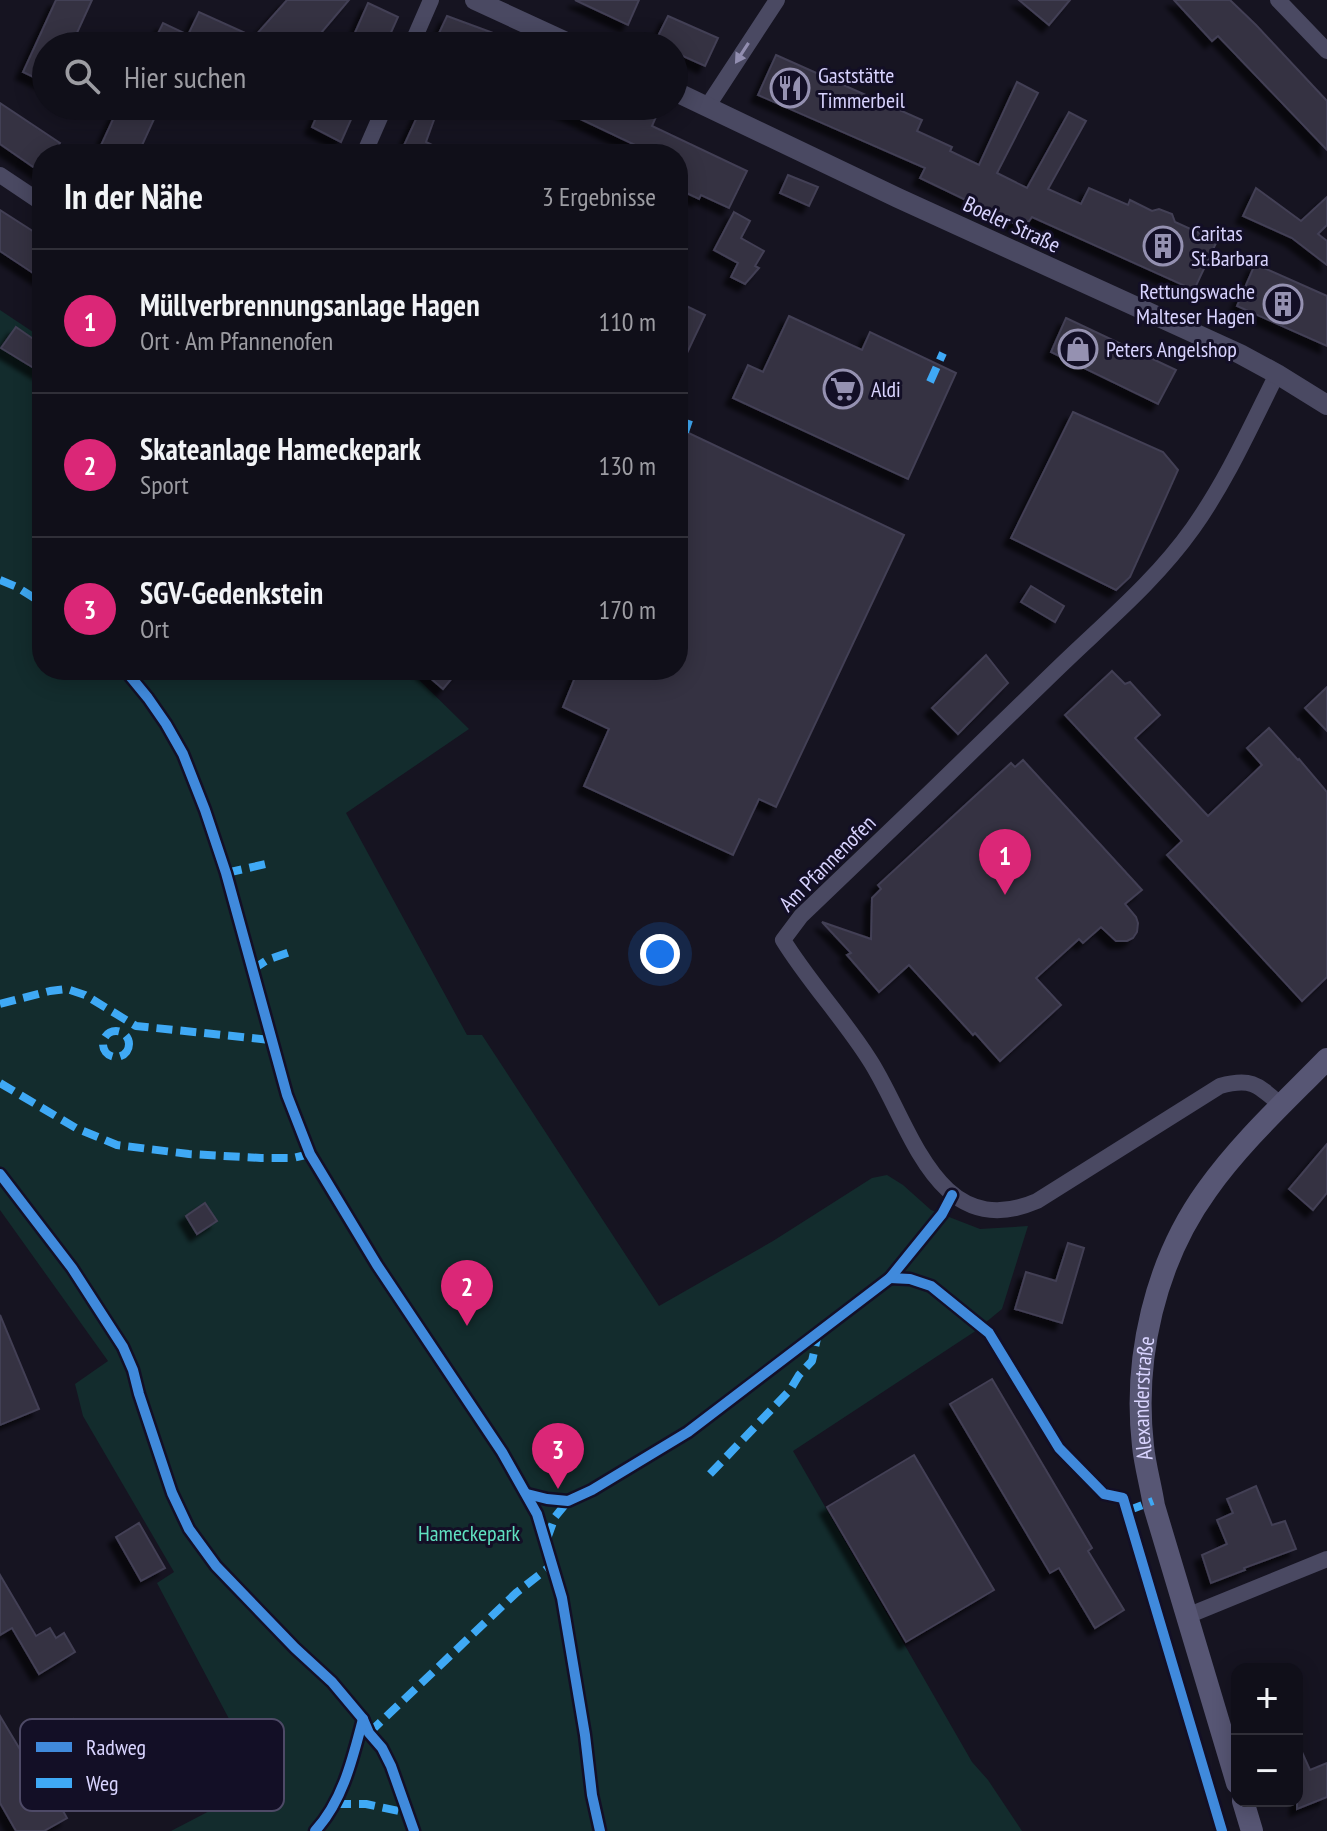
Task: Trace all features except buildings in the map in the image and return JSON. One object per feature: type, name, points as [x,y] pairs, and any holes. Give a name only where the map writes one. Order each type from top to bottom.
[{"type":"main road","name":"Alexanderstraße","points":[[1231,1763],[1154,1506],[1147,1473],[1142,1444],[1144,1348],[1168,1262],[1187,1221],[1228,1163],[1327,1059]]},
{"type":"main road","points":[[1245,1807],[1252,1831]]},
{"type":"street","points":[[417,32],[431,0]]},
{"type":"street","points":[[475,0],[545,32]]},
{"type":"street","points":[[707,107],[777,0]]},
{"type":"street","points":[[1278,0],[1327,51]]},
{"type":"street","name":"Boeler Straße","points":[[688,98],[1026,258],[1149,312],[1277,374],[1327,405]]},
{"type":"street","points":[[368,144],[379,120]]},
{"type":"street","points":[[0,175],[32,196]]},
{"type":"street","name":"Am Pfannenofen","points":[[1277,374],[1218,491],[1166,563],[801,916],[783,940],[800,968],[868,1057],[915,1148],[932,1174],[952,1195],[968,1203],[999,1210],[1037,1201],[1220,1086],[1239,1081],[1260,1087],[1282,1106]]},
{"type":"street","points":[[1187,1616],[1327,1559]]},
{"type":"green space","name":"Hameckepark","points":[[0,310],[32,331],[32,680],[419,680],[469,729],[346,813],[467,1035],[482,1035],[659,1306],[773,1241],[872,1178],[887,1175],[931,1210],[980,1229],[1028,1226],[1002,1309],[974,1332],[793,1451],[972,1762],[1022,1831],[171,1831],[209,1811],[284,1811],[284,1719],[229,1719],[157,1583],[174,1572],[83,1416],[75,1384],[108,1361],[0,1210]]},
{"type":"marked path","points":[[930,382],[943,353]]},
{"type":"marked path","points":[[0,580],[32,597]]},
{"type":"marked path","points":[[226,873],[266,864]]},
{"type":"marked path","points":[[252,970],[267,960],[290,952]]},
{"type":"marked path","points":[[0,1004],[67,989],[85,995],[136,1026],[271,1040]]},
{"type":"marked path","points":[[116,1031],[126,1034],[129,1044],[126,1054],[116,1057],[106,1054],[103,1044],[106,1034],[116,1031]]},
{"type":"marked path","points":[[0,1083],[76,1128],[117,1145],[189,1154],[261,1158],[293,1158],[310,1154]]},
{"type":"marked path","points":[[710,1474],[790,1390],[812,1361],[818,1334]]},
{"type":"marked path","points":[[547,1539],[555,1517],[568,1501]]},
{"type":"marked path","points":[[1127,1511],[1153,1501]]},
{"type":"marked path","points":[[369,1733],[516,1593],[553,1564]]},
{"type":"marked path","points":[[335,1804],[366,1804],[408,1813]]},
{"type":"cycle path","points":[[133,680],[166,724],[183,754],[205,810],[226,873],[287,1095],[310,1154],[377,1265],[502,1452],[537,1514],[562,1598],[600,1831]]},
{"type":"cycle path","points":[[0,1174],[72,1268],[123,1347],[172,1493],[189,1529],[216,1566],[332,1682],[363,1719],[391,1766],[414,1831]]},
{"type":"cycle path","points":[[527,1494],[568,1501],[592,1490],[688,1432],[890,1278],[942,1214],[952,1195]]},
{"type":"cycle path","points":[[890,1278],[910,1279],[931,1286],[989,1333],[1059,1448],[1104,1494],[1123,1498],[1222,1831]]},
{"type":"cycle path","points":[[315,1831],[340,1792],[363,1719]]},
{"type":"place","name":"Gaststätte Timmerbeil","points":[[790,88]]},
{"type":"place","name":"Caritas St.Barbara","points":[[1163,246]]},
{"type":"place","name":"Rettungswache Malteser Hagen","points":[[1283,304]]},
{"type":"place","name":"Peters Angelshop","points":[[1078,349]]},
{"type":"place","name":"Aldi","points":[[843,389]]},
{"type":"place","name":"Müllverbrennungsanlage Hagen","points":[[1005,895]]},
{"type":"place","name":"Skateanlage Hameckepark","points":[[467,1326]]},
{"type":"place","name":"SGV-Gedenkstein","points":[[558,1489]]}]
